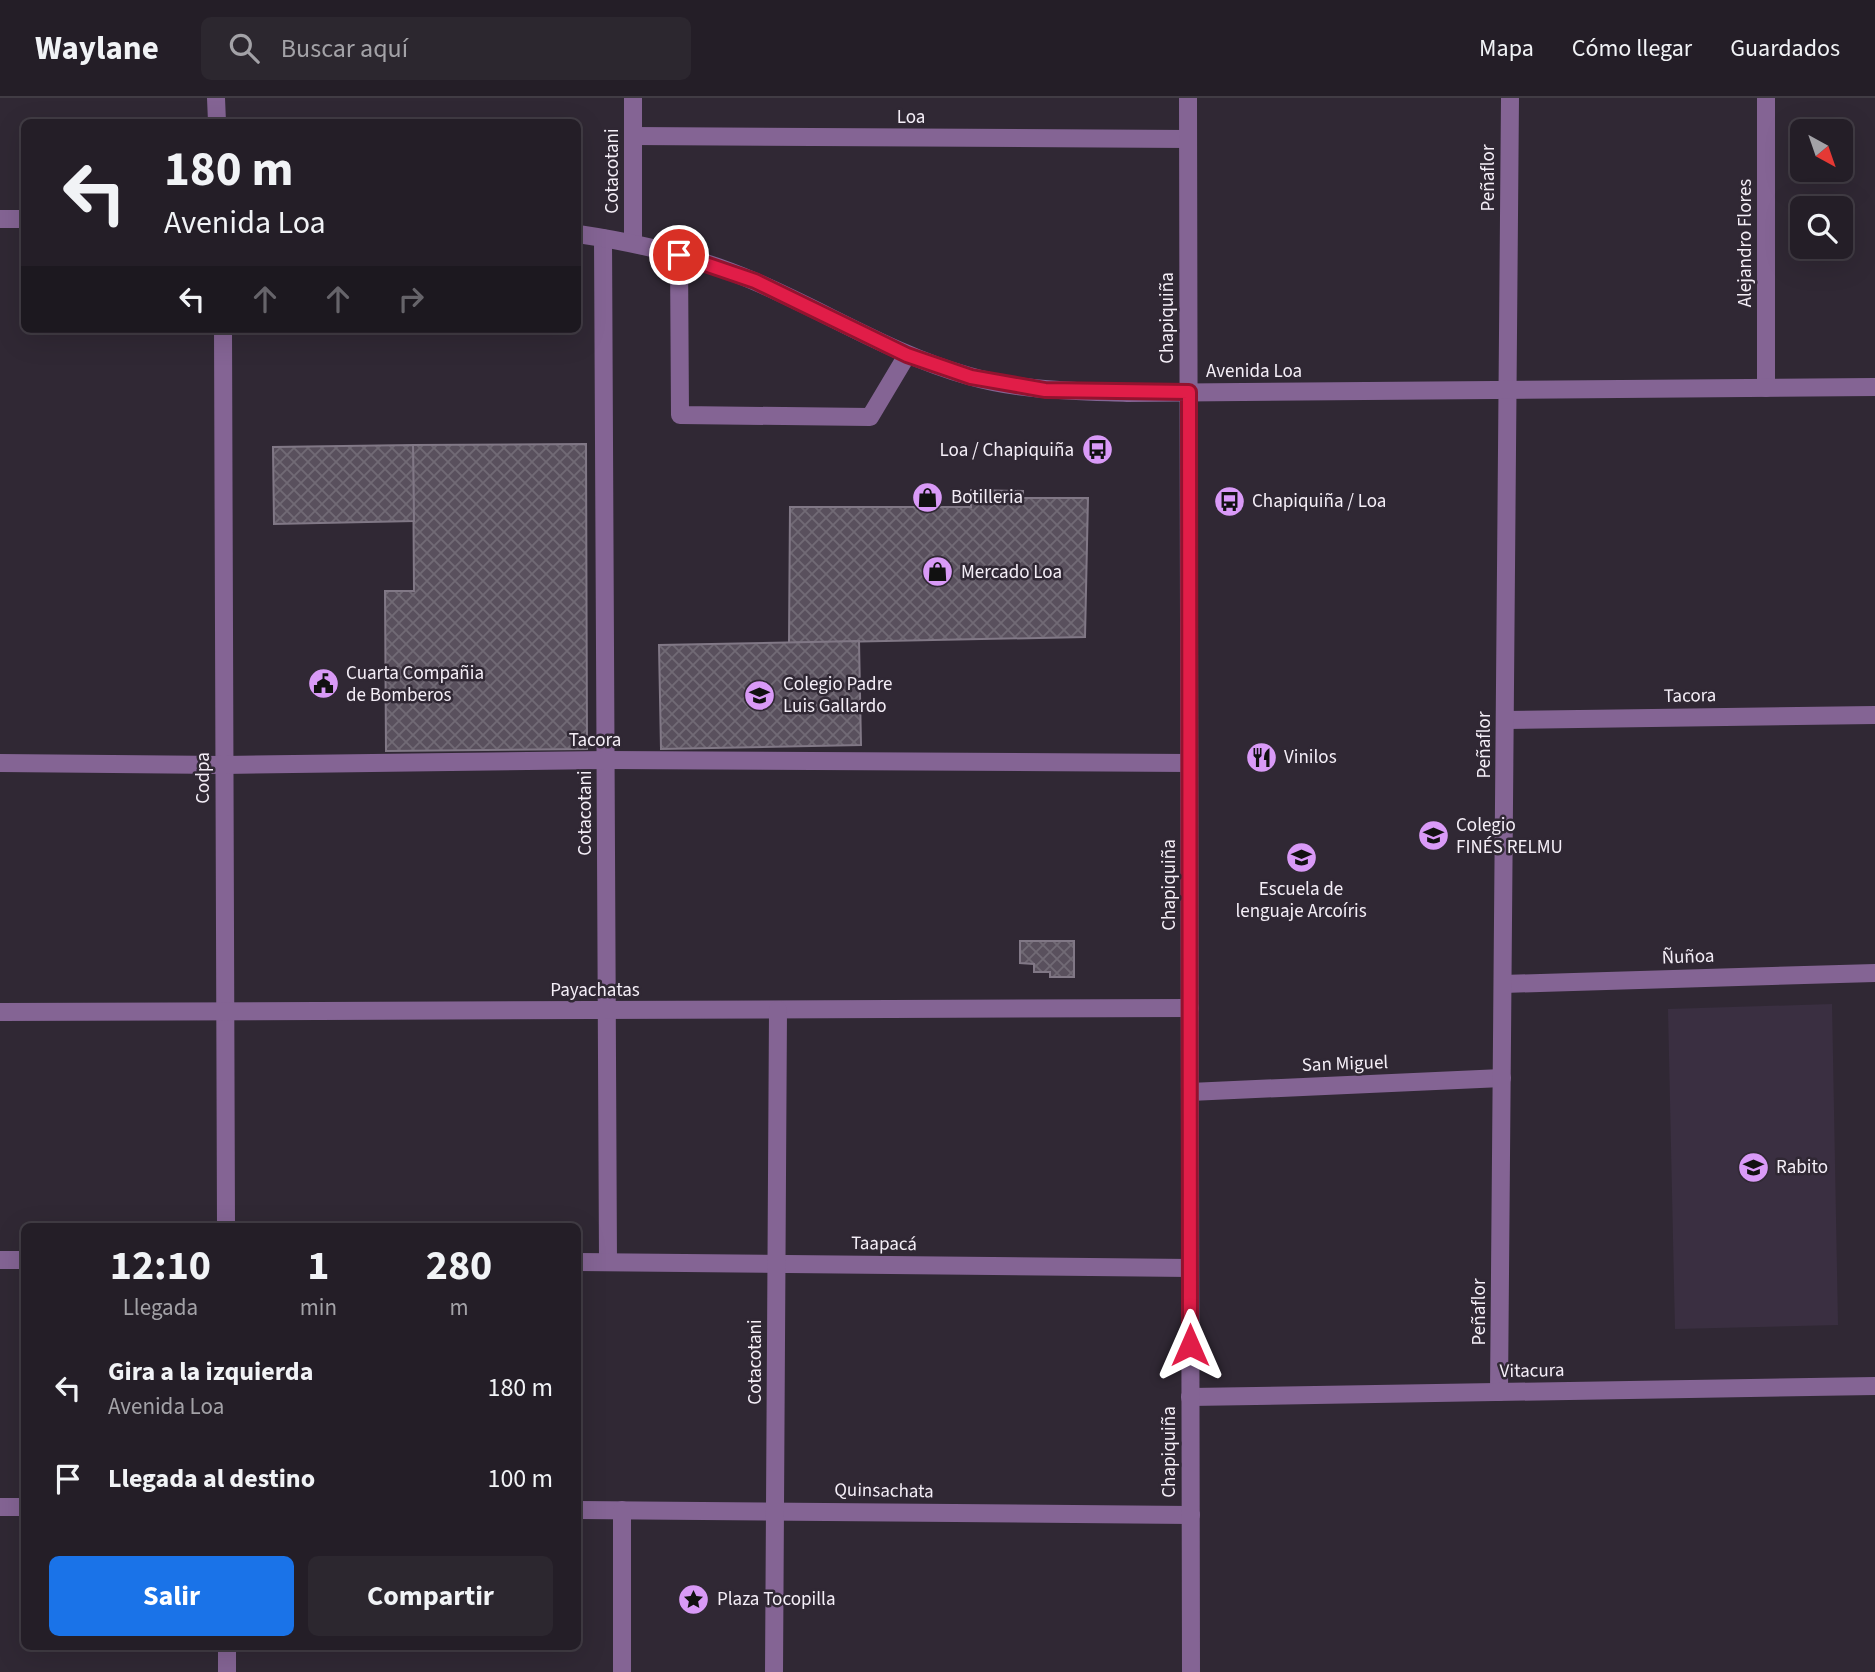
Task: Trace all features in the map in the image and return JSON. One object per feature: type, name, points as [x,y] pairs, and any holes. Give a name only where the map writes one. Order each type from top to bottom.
[{"type":"street","points":[[216,98],[217,119]]},
{"type":"street","name":"Cotacotani","points":[[633,98],[633,243]]},
{"type":"street","name":"Chapiquiña","points":[[1188,98],[1191,1672]]},
{"type":"street","name":"Peñaflor","points":[[1499,1392],[1510,98]]},
{"type":"street","name":"Alejandro Flores","points":[[1766,98],[1766,388]]},
{"type":"street","name":"Loa","points":[[633,136],[1188,139]]},
{"type":"street","points":[[0,219],[21,219]]},
{"type":"street","name":"Avenida Loa","points":[[581,234],[633,243],[679,255],[755,281],[907,355],[971,377],[1045,390],[1189,392],[1875,387]]},
{"type":"street","name":"Cotacotani","points":[[603,238],[608,1262]]},
{"type":"street","points":[[679,255],[680,415],[870,417],[907,355]]},
{"type":"street","name":"Codpa","points":[[223,333],[226,1223]]},
{"type":"street","name":"Tacora","points":[[1505,720],[1875,715]]},
{"type":"street","name":"Tacora","points":[[0,763],[224,765],[606,760],[1189,763]]},
{"type":"street","name":"Ñuñoa","points":[[1503,984],[1875,973]]},
{"type":"street","name":"Payachatas","points":[[0,1012],[1190,1008]]},
{"type":"street","name":"Cotacotani","points":[[774,1672],[778,1010]]},
{"type":"street","name":"San Miguel","points":[[1190,1091],[1502,1078]]},
{"type":"street","points":[[0,1260],[21,1260]]},
{"type":"street","name":"Taapacá","points":[[581,1262],[1190,1268]]},
{"type":"street","name":"Vitacura","points":[[1190,1397],[1875,1386]]},
{"type":"street","points":[[0,1507],[21,1507]]},
{"type":"street","name":"Quinsachata","points":[[581,1510],[1191,1515]]},
{"type":"street","points":[[622,1510],[622,1672]]},
{"type":"street","points":[[227,1650],[227,1672]]},
{"type":"shaded area","name":"Rabito","points":[[1832,1004],[1838,1325],[1675,1329],[1668,1009]]},
{"type":"building","points":[[586,444],[587,749],[386,751],[385,591],[414,591],[413,445]]},
{"type":"building","points":[[413,445],[414,521],[274,524],[273,447]]},
{"type":"building","name":"Mercado Loa","points":[[971,490],[1023,491],[1023,498],[1088,498],[1085,637],[789,643],[790,507],[971,507]]},
{"type":"building","name":"Colegio Padre Luis Gallardo","points":[[859,641],[861,745],[661,749],[659,645]]},
{"type":"building","points":[[1020,941],[1074,941],[1074,977],[1050,977],[1050,972],[1034,972],[1034,964],[1020,963]]},
{"type":"place","name":"Loa / Chapiquiña","points":[[1097,450]]},
{"type":"place","name":"Botilleria","points":[[928,497]]},
{"type":"place","name":"Chapiquiña / Loa","points":[[1229,501]]},
{"type":"place","name":"Mercado Loa","points":[[938,572]]},
{"type":"place","name":"Cuarta Compañia de Bomberos","points":[[323,684]]},
{"type":"place","name":"Colegio Padre Luis Gallardo","points":[[760,695]]},
{"type":"place","name":"Vinilos","points":[[1261,757]]},
{"type":"place","name":"Colegio FINÉS RELMU","points":[[1433,836]]},
{"type":"place","name":"Escuela de lenguaje Arcoíris","points":[[1301,858]]},
{"type":"place","name":"Rabito","points":[[1753,1167]]},
{"type":"place","name":"Plaza Tocopilla","points":[[694,1599]]},
{"type":"route","points":[[679,255],[755,281],[907,355],[971,377],[1045,390],[1189,392],[1190,1345]]}]
